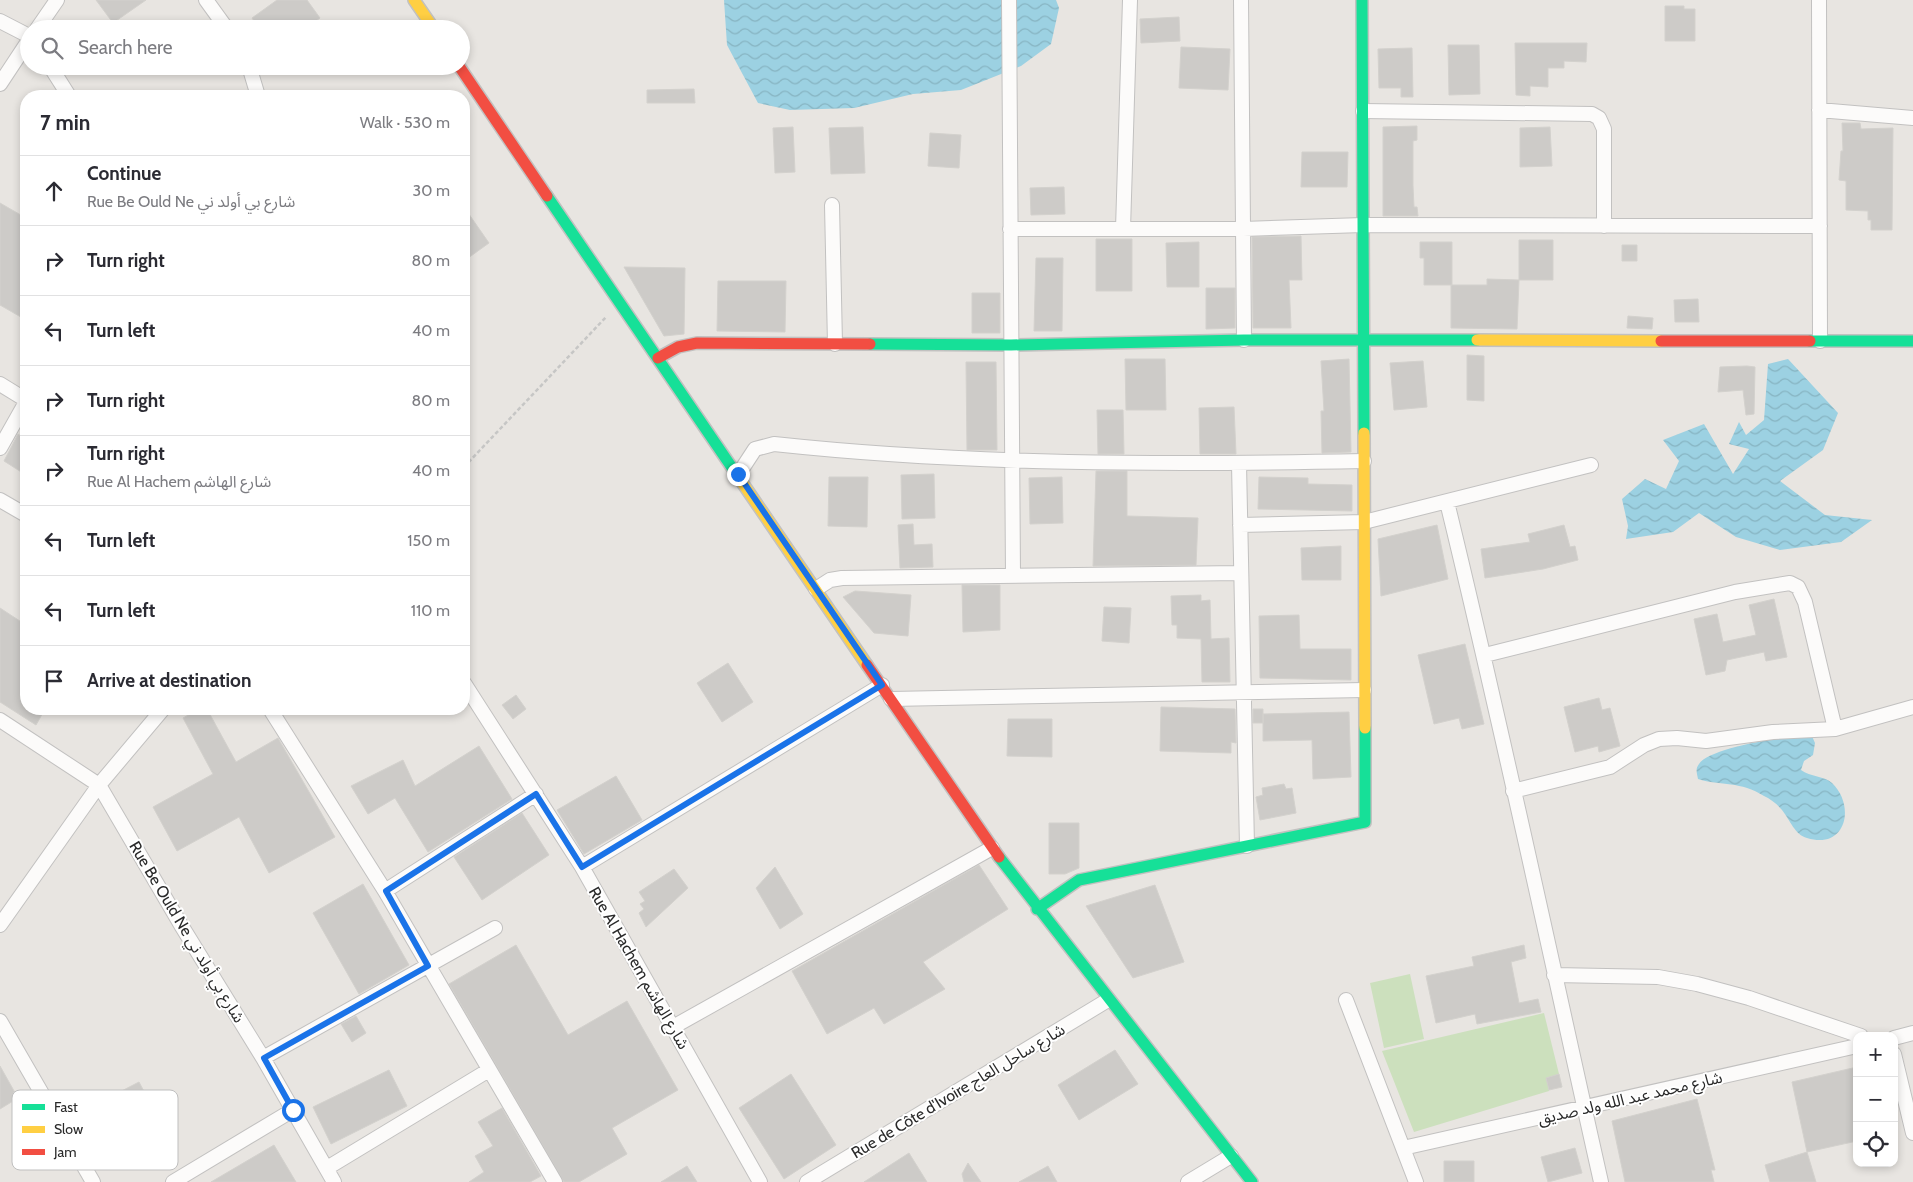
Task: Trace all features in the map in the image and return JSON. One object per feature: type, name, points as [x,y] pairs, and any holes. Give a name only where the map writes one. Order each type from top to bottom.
[{"type":"street","points":[[43,20],[57,0]]},
{"type":"street","points":[[206,0],[220,20]]},
{"type":"street","points":[[414,0],[428,20]]},
{"type":"street","points":[[1009,0],[1014,576]]},
{"type":"street","points":[[1123,229],[1130,0]]},
{"type":"street","points":[[1241,0],[1244,340]]},
{"type":"street","points":[[1038,909],[1066,887],[1079,880],[1365,822],[1362,0]]},
{"type":"street","points":[[1819,0],[1820,341]]},
{"type":"street","points":[[0,21],[20,31]]},
{"type":"street","points":[[0,84],[20,54]]},
{"type":"street","points":[[56,75],[65,90]]},
{"type":"street","points":[[252,75],[256,90]]},
{"type":"street","points":[[465,75],[992,848],[1108,1000],[1252,1182]]},
{"type":"street","points":[[1819,110],[1913,118]]},
{"type":"street","points":[[1363,111],[1592,114],[1599,118],[1604,129],[1604,226]]},
{"type":"street","points":[[832,204],[836,344]]},
{"type":"street","points":[[1010,229],[1243,229],[1363,225],[1820,226]]},
{"type":"street","points":[[658,358],[678,347],[696,343],[1011,345],[1244,340],[1913,340]]},
{"type":"street","points":[[0,384],[20,397]]},
{"type":"street","points":[[0,448],[20,412]]},
{"type":"street","points":[[738,474],[755,449],[774,444],[1012,461],[1239,464],[1364,460]]},
{"type":"street","points":[[1239,464],[1247,846]]},
{"type":"street","points":[[1240,524],[1364,522],[1591,465]]},
{"type":"street","points":[[0,500],[20,512]]},
{"type":"street","points":[[1447,502],[1485,656],[1513,791],[1601,1182]]},
{"type":"street","points":[[816,589],[830,580],[842,578],[1241,572]]},
{"type":"street","points":[[1485,656],[1735,592],[1790,583],[1798,587],[1805,602],[1835,729]]},
{"type":"street","points":[[582,867],[882,685]]},
{"type":"street","points":[[891,699],[1364,690]]},
{"type":"street","name":"Rue Al Hachem شارع الهاشم","points":[[470,691],[582,867],[760,1182]]},
{"type":"street","points":[[1513,791],[1610,767],[1644,745],[1659,739],[1677,738],[1706,741],[1773,732],[1835,729],[1913,706]]},
{"type":"street","points":[[0,925],[99,785],[158,715]]},
{"type":"street","points":[[274,715],[386,891],[555,1182]]},
{"type":"street","name":"Rue Be Ould Ne شارع بي أولد ني","points":[[0,720],[99,785],[181,925],[264,1058],[334,1182]]},
{"type":"street","points":[[386,891],[536,794]]},
{"type":"street","points":[[673,1027],[992,848]]},
{"type":"street","points":[[264,1058],[495,928]]},
{"type":"street","points":[[1554,975],[1658,977],[1697,984],[1749,998],[1853,1033]]},
{"type":"street","name":"Rue de Côte d'Ivoire شارع ساحل العاج","points":[[807,1182],[1108,1000]]},
{"type":"street","points":[[1346,1000],[1416,1182]]},
{"type":"street","points":[[0,1022],[40,1090]]},
{"type":"street","points":[[1898,1037],[1913,1033]]},
{"type":"street","name":"شارع محمد عبد الله ولد صديق","points":[[1403,1148],[1853,1047]]},
{"type":"street","points":[[327,1168],[489,1070]]},
{"type":"street","points":[[1898,1070],[1913,1132]]},
{"type":"street","points":[[173,1182],[293,1110]]},
{"type":"street","points":[[1188,1182],[1231,1156]]},
{"type":"street","points":[[86,1170],[93,1182]]},
{"type":"path","points":[[470,461],[620,302]]},
{"type":"green space","points":[[1410,974],[1424,1039],[1384,1048],[1370,983]]},
{"type":"green space","points":[[1544,1013],[1559,1074],[1547,1078],[1549,1091],[1414,1132],[1382,1051]]},
{"type":"water","points":[[724,0],[1056,0],[1059,8],[1051,44],[1021,66],[961,90],[913,94],[854,108],[790,110],[758,103],[727,45]]},
{"type":"water","points":[[1788,359],[1838,413],[1823,450],[1780,481],[1825,515],[1872,520],[1841,542],[1780,550],[1736,537],[1699,513],[1673,532],[1626,539],[1628,526],[1622,499],[1645,479],[1666,489],[1679,461],[1663,440],[1704,424],[1733,474],[1749,449],[1729,444],[1739,422],[1746,435],[1764,420],[1768,364]]},
{"type":"water","points":[[1811,734],[1815,743],[1813,755],[1804,761],[1801,770],[1832,783],[1844,803],[1845,814],[1843,824],[1831,838],[1820,840],[1807,838],[1799,834],[1778,806],[1756,791],[1698,779],[1697,769],[1699,764],[1718,752],[1751,743]]},
{"type":"building","points":[[96,0],[146,0],[117,20],[111,20]]},
{"type":"building","points":[[277,0],[307,0],[320,18],[317,20],[253,20],[252,18]]},
{"type":"building","points":[[1665,6],[1684,6],[1684,9],[1695,9],[1695,41],[1665,41]]},
{"type":"building","points":[[1179,17],[1180,41],[1141,43],[1140,19]]},
{"type":"building","points":[[1515,43],[1587,43],[1586,62],[1564,61],[1564,68],[1548,68],[1548,87],[1530,86],[1530,96],[1516,95]]},
{"type":"building","points":[[1448,45],[1479,45],[1480,94],[1449,95]]},
{"type":"building","points":[[1181,47],[1230,49],[1228,90],[1179,88]]},
{"type":"building","points":[[1412,48],[1413,97],[1401,97],[1401,88],[1379,88],[1378,49]]},
{"type":"building","points":[[694,89],[695,103],[647,103],[647,90]]},
{"type":"building","points":[[1842,123],[1860,123],[1861,129],[1893,128],[1892,230],[1871,230],[1871,220],[1868,220],[1868,211],[1846,210],[1846,181],[1839,180],[1841,151],[1843,151]]},
{"type":"building","points":[[1417,126],[1417,140],[1413,141],[1413,186],[1414,207],[1417,207],[1418,216],[1383,216],[1383,127]]},
{"type":"building","points":[[793,127],[795,172],[775,173],[773,128]]},
{"type":"building","points":[[863,127],[865,173],[831,174],[829,128]]},
{"type":"building","points":[[1550,127],[1552,166],[1520,167],[1520,128]]},
{"type":"building","points":[[930,133],[961,135],[959,168],[928,166]]},
{"type":"building","points":[[1302,152],[1348,152],[1347,187],[1301,187]]},
{"type":"building","points":[[1064,187],[1065,214],[1031,215],[1030,188]]},
{"type":"building","points":[[0,203],[20,215],[20,317],[0,305]]},
{"type":"building","points":[[470,216],[489,243],[470,257]]},
{"type":"building","points":[[1301,236],[1302,280],[1289,280],[1291,328],[1253,328],[1252,237]]},
{"type":"building","points":[[1096,239],[1132,239],[1132,291],[1096,291]]},
{"type":"building","points":[[1519,240],[1553,240],[1553,280],[1519,280]]},
{"type":"building","points":[[1199,242],[1199,287],[1167,287],[1166,243]]},
{"type":"building","points":[[1420,242],[1452,242],[1452,285],[1424,285],[1424,258],[1420,258]]},
{"type":"building","points":[[1622,245],[1637,245],[1637,261],[1622,261]]},
{"type":"building","points":[[1036,258],[1063,258],[1062,331],[1034,331]]},
{"type":"building","points":[[624,267],[685,268],[684,334],[664,336]]},
{"type":"building","points":[[1487,279],[1519,280],[1517,329],[1451,328],[1451,285],[1487,285]]},
{"type":"building","points":[[718,281],[786,281],[785,332],[717,331]]},
{"type":"building","points":[[1206,288],[1235,288],[1235,328],[1206,329]]},
{"type":"building","points":[[972,293],[1000,293],[1000,333],[972,333]]},
{"type":"building","points":[[1698,299],[1699,322],[1675,322],[1674,300]]},
{"type":"building","points":[[1628,316],[1653,318],[1652,329],[1627,328]]},
{"type":"building","points":[[1467,355],[1484,356],[1484,401],[1467,400]]},
{"type":"building","points":[[1125,359],[1165,359],[1166,410],[1126,410]]},
{"type":"building","points":[[1349,359],[1351,452],[1322,453],[1321,411],[1324,411],[1321,361]]},
{"type":"building","points":[[1423,361],[1427,407],[1394,410],[1390,363]]},
{"type":"building","points":[[966,362],[996,362],[997,450],[967,450]]},
{"type":"building","points":[[1720,367],[1755,367],[1754,414],[1746,415],[1743,390],[1718,392]]},
{"type":"building","points":[[1234,407],[1236,454],[1200,454],[1199,408]]},
{"type":"building","points":[[1097,410],[1123,410],[1124,454],[1098,454]]},
{"type":"building","points":[[18,434],[20,436],[20,471],[4,461]]},
{"type":"building","points":[[1096,471],[1127,471],[1127,516],[1198,518],[1196,565],[1093,566]]},
{"type":"building","points":[[934,474],[935,518],[902,519],[901,475]]},
{"type":"building","points":[[829,477],[868,477],[867,527],[828,526]]},
{"type":"building","points":[[1062,477],[1063,523],[1030,524],[1029,478]]},
{"type":"building","points":[[1259,477],[1308,478],[1308,484],[1352,485],[1352,511],[1258,509]]},
{"type":"building","points":[[913,524],[914,545],[932,544],[933,567],[900,568],[898,525]]},
{"type":"building","points":[[1437,525],[1448,579],[1381,596],[1378,539]]},
{"type":"building","points":[[1564,525],[1570,547],[1575,546],[1578,560],[1543,569],[1485,578],[1481,549],[1530,542],[1528,534]]},
{"type":"building","points":[[1341,546],[1341,580],[1302,580],[1301,548]]},
{"type":"building","points":[[962,585],[1000,585],[1000,630],[963,632]]},
{"type":"building","points":[[855,591],[911,595],[908,636],[874,633],[843,597]]},
{"type":"building","points":[[1201,595],[1201,601],[1210,600],[1211,639],[1229,638],[1230,682],[1202,682],[1201,639],[1177,638],[1177,625],[1172,625],[1171,596]]},
{"type":"building","points":[[1774,599],[1787,657],[1766,661],[1764,652],[1727,660],[1725,671],[1706,675],[1694,619],[1717,614],[1723,642],[1756,635],[1749,605]]},
{"type":"building","points":[[1104,607],[1131,608],[1129,643],[1102,641]]},
{"type":"building","points":[[0,608],[20,621],[20,715],[0,702]]},
{"type":"building","points":[[1299,615],[1300,649],[1351,649],[1351,680],[1260,678],[1259,616]]},
{"type":"building","points":[[1465,644],[1484,724],[1462,729],[1459,718],[1434,724],[1418,655]]},
{"type":"building","points":[[728,663],[753,702],[722,722],[697,683]]},
{"type":"building","points":[[516,695],[526,709],[513,719],[502,705]]},
{"type":"building","points":[[1599,698],[1602,710],[1610,708],[1620,746],[1599,752],[1598,746],[1575,752],[1564,707]]},
{"type":"building","points":[[1161,707],[1235,709],[1236,743],[1231,742],[1231,753],[1160,751]]},
{"type":"building","points":[[1253,709],[1263,709],[1263,723],[1253,723]]},
{"type":"building","points":[[1349,712],[1351,777],[1313,779],[1312,740],[1263,741],[1263,714]]},
{"type":"building","points":[[20,715],[42,715],[36,725]]},
{"type":"building","points":[[188,715],[210,715],[236,762],[278,738],[335,837],[269,873],[239,817],[177,851],[153,807],[213,774],[183,718]]},
{"type":"building","points":[[1008,719],[1052,719],[1052,757],[1007,756]]},
{"type":"building","points":[[479,746],[512,799],[428,852],[395,798],[368,814],[351,786],[403,760],[415,786]]},
{"type":"building","points":[[616,776],[642,820],[584,854],[557,810]]},
{"type":"building","points":[[1284,784],[1286,789],[1292,788],[1296,813],[1260,820],[1256,797],[1263,795],[1262,788]]},
{"type":"building","points":[[522,813],[549,855],[482,900],[454,857]]},
{"type":"building","points":[[1049,823],[1079,823],[1079,868],[1065,874],[1049,874]]},
{"type":"building","points":[[979,865],[1008,909],[923,962],[945,989],[884,1024],[874,1008],[827,1034],[792,971]]},
{"type":"building","points":[[775,867],[803,914],[780,929],[756,888]]},
{"type":"building","points":[[674,869],[688,888],[646,927],[639,913],[644,909],[640,904],[645,901],[639,892]]},
{"type":"building","points":[[363,884],[409,965],[359,994],[313,913]]},
{"type":"building","points":[[1155,885],[1184,962],[1133,978],[1086,906]]},
{"type":"building","points":[[516,945],[568,1035],[627,1001],[678,1090],[612,1128],[627,1154],[579,1182],[564,1182],[449,984]]},
{"type":"building","points":[[1524,945],[1526,958],[1511,962],[1519,1003],[1538,999],[1541,1012],[1477,1024],[1475,1014],[1436,1023],[1426,976],[1474,966],[1472,957]]},
{"type":"building","points":[[356,1016],[366,1033],[352,1042],[341,1024]]},
{"type":"building","points":[[1115,1050],[1138,1084],[1079,1120],[1058,1085]]},
{"type":"building","points":[[0,1066],[14,1090],[12,1102],[0,1109]]},
{"type":"building","points":[[1853,1068],[1853,1142],[1807,1152],[1792,1082]]},
{"type":"building","points":[[389,1070],[407,1106],[331,1144],[313,1107]]},
{"type":"building","points":[[791,1074],[836,1145],[784,1179],[739,1108]]},
{"type":"building","points":[[1559,1074],[1562,1087],[1549,1090],[1546,1078]]},
{"type":"building","points":[[139,1082],[143,1090],[124,1090]]},
{"type":"building","points":[[1697,1099],[1715,1170],[1711,1170],[1714,1182],[1625,1182],[1612,1121]]},
{"type":"building","points":[[502,1108],[541,1176],[530,1182],[469,1182],[484,1172],[475,1156],[493,1146],[478,1122]]},
{"type":"building","points":[[274,1145],[296,1182],[211,1182]]},
{"type":"building","points":[[1575,1148],[1582,1173],[1548,1182],[1541,1157]]},
{"type":"building","points":[[1807,1152],[1816,1182],[1770,1182],[1765,1165]]},
{"type":"building","points":[[909,1153],[927,1182],[864,1182]]},
{"type":"building","points":[[1444,1161],[1474,1161],[1474,1182],[1444,1182]]},
{"type":"building","points":[[968,1163],[981,1182],[964,1182],[962,1174]]},
{"type":"building","points":[[687,1166],[697,1182],[661,1182]]},
{"type":"building","points":[[1048,1166],[1057,1182],[1019,1182]]},
{"type":"traffic: fast","points":[[1362,0],[1364,433]]},
{"type":"traffic: fast","points":[[547,196],[737,475]]},
{"type":"traffic: fast","points":[[870,344],[1011,345],[1244,340],[1477,340]]},
{"type":"traffic: fast","points":[[1810,341],[1913,341]]},
{"type":"traffic: fast","points":[[1037,909],[1079,880],[1365,822],[1365,728]]},
{"type":"traffic: fast","points":[[999,857],[1252,1182]]},
{"type":"traffic: slow","points":[[414,0],[428,20]]},
{"type":"traffic: slow","points":[[1477,340],[1661,341]]},
{"type":"traffic: slow","points":[[1364,433],[1365,728]]},
{"type":"traffic: slow","points":[[737,475],[867,665]]},
{"type":"traffic: jam","points":[[465,75],[547,196]]},
{"type":"traffic: jam","points":[[1661,341],[1810,341]]},
{"type":"traffic: jam","points":[[658,358],[678,347],[697,343],[870,344]]},
{"type":"traffic: jam","points":[[867,665],[999,857]]},
{"type":"route","points":[[293,1110],[264,1058],[428,966],[386,891],[536,794],[582,867],[882,685],[738,474]]}]
